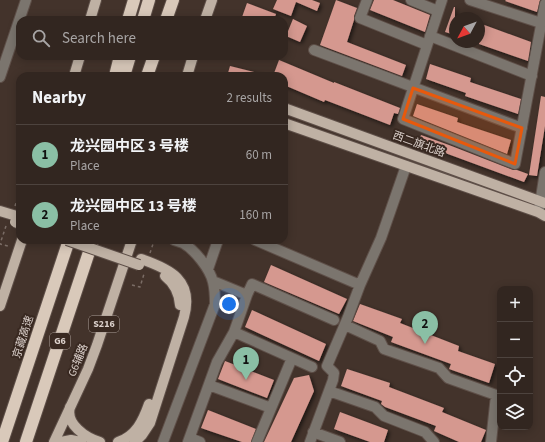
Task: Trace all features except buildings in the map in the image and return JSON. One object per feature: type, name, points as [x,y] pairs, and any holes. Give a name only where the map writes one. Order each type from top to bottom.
[{"type":"highway","points":[[129,16],[134,0]]},
{"type":"highway","points":[[143,16],[149,0]]},
{"type":"highway","points":[[167,16],[173,0]]},
{"type":"highway","points":[[116,72],[119,60]]},
{"type":"highway","points":[[125,72],[129,60]]},
{"type":"highway","points":[[149,72],[153,60]]},
{"type":"highway","name":"京藏高速","points":[[2,442],[67,244]]},
{"type":"highway","name":"G6","points":[[70,311],[92,244]]},
{"type":"highway","name":"G6","points":[[26,442],[92,244]]},
{"type":"main road","points":[[91,16],[96,0]]},
{"type":"main road","points":[[206,16],[212,0]]},
{"type":"main road","points":[[75,72],[79,60]]},
{"type":"main road","points":[[190,72],[192,60]]},
{"type":"main road","name":"西二旗北路","points":[[288,109],[543,202]]},
{"type":"main road","points":[[288,124],[542,214]]},
{"type":"main road","points":[[0,211],[15,219]]},
{"type":"main road","points":[[0,217],[15,219]]},
{"type":"main road","points":[[0,306],[21,244]]},
{"type":"main road","points":[[81,244],[144,263],[160,266],[172,273],[182,283],[186,296],[184,317],[150,423],[142,436],[135,442]]},
{"type":"main road","points":[[96,244],[144,263],[161,273],[172,282],[180,299],[180,310],[177,321],[145,416],[140,426],[133,434],[118,442]]},
{"type":"main road","name":"G6辅路","points":[[54,442],[88,369],[131,244]]},
{"type":"main road","points":[[70,406],[69,415],[75,425],[87,437],[100,442]]},
{"type":"main road","points":[[61,442],[71,440],[81,442]]},
{"type":"street","points":[[21,16],[26,0]]},
{"type":"street","points":[[367,0],[360,18],[532,76]]},
{"type":"street","points":[[411,0],[438,10]]},
{"type":"street","points":[[442,0],[403,119],[515,164],[545,4]]},
{"type":"street","points":[[470,0],[542,23]]},
{"type":"street","points":[[0,77],[16,30]]},
{"type":"street","points":[[314,50],[522,128]]},
{"type":"street","points":[[340,442],[312,437],[333,380],[334,373],[327,366],[381,238],[406,166]]},
{"type":"street","points":[[542,214],[545,172]]},
{"type":"street","points":[[163,442],[215,304],[214,287],[208,270],[202,260],[184,244]]},
{"type":"street","points":[[208,270],[217,244]]},
{"type":"street","points":[[265,244],[360,285]]},
{"type":"street","points":[[200,442],[189,440],[217,362],[234,332],[252,284],[334,320]]},
{"type":"street","points":[[214,287],[247,295]]},
{"type":"street","points":[[345,325],[380,341],[384,349],[439,368],[448,378],[496,395],[491,442]]},
{"type":"street","points":[[234,332],[312,367]]},
{"type":"street","points":[[257,442],[292,358]]},
{"type":"street","points":[[209,385],[271,408]]},
{"type":"street","points":[[329,391],[375,407],[384,416],[424,432],[434,442]]},
{"type":"path","points":[[8,246],[0,244],[15,219]]},
{"type":"path","points":[[132,285],[140,287],[144,263],[153,244]]},
{"type":"highlighted area","points":[[413,88],[522,128],[515,164],[403,119]]},
{"type":"place","name":"龙兴园中区 13 号楼","points":[[425,344]]},
{"type":"place","name":"龙兴园中区 3 号楼","points":[[246,380]]}]
